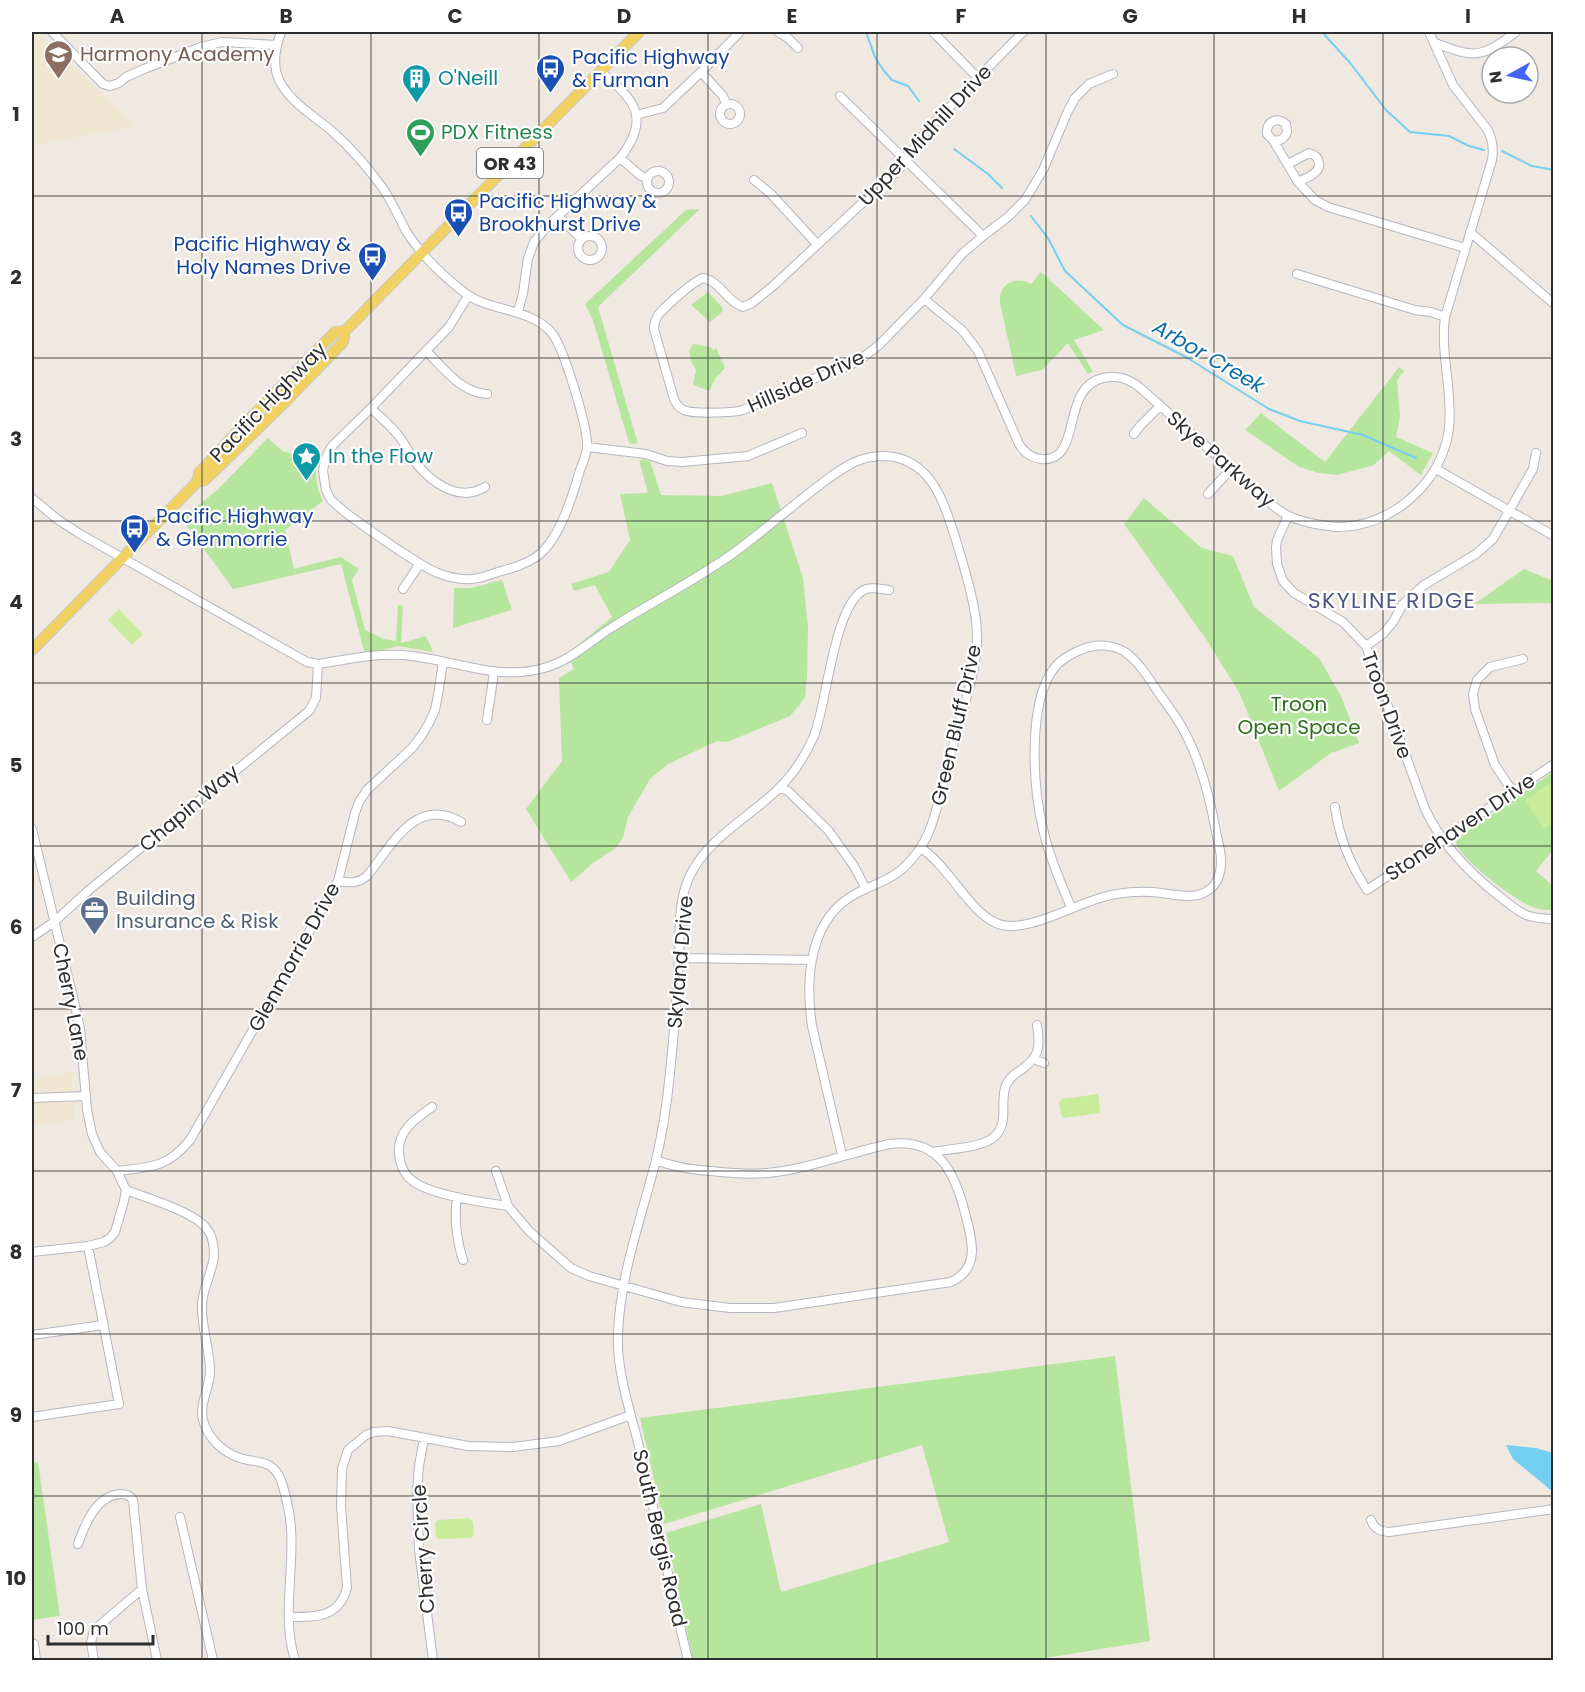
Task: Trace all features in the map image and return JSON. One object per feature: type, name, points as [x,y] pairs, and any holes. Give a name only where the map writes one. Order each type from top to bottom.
[{"type":"main road","name":"Pacific Highway","points":[[32,650],[197,482],[205,480],[288,398],[343,342],[345,331],[639,32]]},
{"type":"street","points":[[52,32],[103,84],[110,86],[144,69],[222,42],[277,45]]},
{"type":"street","points":[[281,32],[277,45],[276,67],[283,87],[299,106],[334,133],[362,161],[383,188],[410,236],[443,275],[468,296],[480,302],[518,312],[543,325],[557,340],[581,416],[587,447],[577,481],[558,531],[540,555],[526,563],[472,579],[443,576],[420,565],[336,506],[326,490],[323,466],[334,444],[449,327],[468,296]]},
{"type":"street","points":[[636,115],[663,108],[740,32]]},
{"type":"street","points":[[778,32],[798,48]]},
{"type":"street","points":[[933,32],[978,78]]},
{"type":"street","name":"Upper Midhill Drive","points":[[743,307],[752,303],[773,286],[906,160],[927,130],[1023,32]]},
{"type":"street","points":[[1429,32],[1435,43],[1467,53],[1491,49],[1516,32]]},
{"type":"street","name":"Skye Parkway","points":[[924,299],[962,330],[978,351],[1019,444],[1031,456],[1049,459],[1064,449],[1070,434],[1077,401],[1086,388],[1098,380],[1112,376],[1125,378],[1138,386],[1270,503],[1288,516],[1311,523],[1338,527],[1376,519],[1396,509],[1421,488],[1436,469],[1445,446],[1449,428],[1445,317],[1492,160],[1491,136],[1456,92],[1435,43]]},
{"type":"street","points":[[518,312],[532,247],[539,234],[620,158],[629,147],[634,134],[637,124],[634,107],[624,91],[600,71]]},
{"type":"street","points":[[701,72],[723,96],[726,104]]},
{"type":"street","name":"Hillside Drive","points":[[743,307],[737,305],[714,282],[703,278],[693,284],[657,318],[654,329],[674,399],[684,411],[732,412],[743,410],[848,366],[879,345],[924,299],[962,254],[1008,217],[1027,197],[1079,93],[1089,84],[1113,74]]},
{"type":"street","points":[[840,96],[982,236]]},
{"type":"street","points":[[1274,140],[1298,182],[1315,200],[1328,207],[1465,248]]},
{"type":"street","points":[[1288,164],[1309,153],[1315,155],[1319,160],[1318,171],[1298,182]]},
{"type":"street","points":[[620,158],[641,176],[648,178]]},
{"type":"street","points":[[754,180],[771,194],[817,244]]},
{"type":"street","points":[[558,216],[582,239]]},
{"type":"street","points":[[1470,232],[1554,304]]},
{"type":"street","points":[[1297,274],[1445,317]]},
{"type":"street","points":[[426,351],[465,388],[487,394]]},
{"type":"street","points":[[1134,434],[1160,406]]},
{"type":"street","points":[[371,408],[398,436],[425,473],[437,482],[446,488],[465,493],[485,487]]},
{"type":"street","points":[[587,447],[646,454],[667,461],[682,462],[748,456],[802,433]]},
{"type":"street","points":[[1366,646],[1383,634],[1403,604],[1425,585],[1487,545],[1497,533],[1533,469],[1536,453]]},
{"type":"street","name":"Green Bluff Drive","points":[[443,662],[511,673],[536,670],[556,664],[730,556],[805,496],[852,464],[873,457],[885,456],[900,459],[911,463],[934,484],[944,503],[957,543],[975,612],[977,636],[975,657],[934,819],[921,848],[896,875],[848,898],[835,909],[822,929],[812,960],[809,1006],[812,1026],[842,1155]]},
{"type":"street","points":[[1208,494],[1231,469]]},
{"type":"street","points":[[1436,469],[1554,536]]},
{"type":"street","points":[[32,498],[66,526],[309,663],[393,655],[443,662]]},
{"type":"street","name":"Troon Drive","points":[[1288,516],[1277,540],[1276,548],[1276,564],[1283,581],[1294,593],[1343,622],[1366,646],[1425,809],[1442,840],[1467,870],[1509,903],[1528,915],[1554,919]]},
{"type":"street","points":[[403,590],[420,565]]},
{"type":"street","name":"Skyland Drive","points":[[631,1415],[620,1364],[619,1317],[624,1287],[656,1160],[666,1105],[674,1037],[681,904],[687,881],[703,855],[722,835],[780,788],[802,759],[820,721],[836,645],[847,608],[859,594],[867,589],[889,590]]},
{"type":"street","points":[[921,848],[932,855],[975,907],[994,923],[1010,927],[1030,924],[1071,907],[1117,894],[1151,892],[1182,896],[1202,894],[1209,890],[1215,884],[1221,864],[1210,802],[1199,769],[1184,731],[1137,664],[1123,651],[1110,646],[1097,645],[1084,648],[1063,659],[1056,665],[1044,689],[1037,720],[1036,794],[1052,860],[1071,907]]},
{"type":"street","points":[[1513,792],[1493,759],[1475,709],[1473,694],[1477,680],[1490,668],[1523,659]]},
{"type":"street","name":"Glenmorrie Drive","points":[[117,1170],[161,1164],[176,1155],[190,1140],[338,881],[359,802],[367,790],[387,769],[407,753],[422,735],[435,710],[443,662]]},
{"type":"street","name":"Chapin Way","points":[[32,937],[54,922],[89,890],[309,711],[316,698],[318,663]]},
{"type":"street","points":[[487,720],[494,672]]},
{"type":"street","name":"Stonehaven Drive","points":[[1335,807],[1346,852],[1367,890],[1554,764]]},
{"type":"street","points":[[780,788],[788,791],[828,830],[854,866],[866,889]]},
{"type":"street","points":[[338,881],[354,883],[361,881],[405,827],[418,818],[438,814],[461,822]]},
{"type":"street","name":"Cherry Lane","points":[[32,829],[80,1029],[89,1124],[100,1152],[117,1170],[126,1190]]},
{"type":"street","points":[[679,958],[812,960]]},
{"type":"street","points":[[931,1152],[982,1143],[994,1138],[1002,1126],[1006,1086],[1013,1076],[1034,1059],[1039,1046],[1037,1025]]},
{"type":"street","points":[[1034,1059],[1044,1063]]},
{"type":"street","points":[[32,1098],[86,1096]]},
{"type":"street","points":[[432,1107],[413,1121],[405,1130],[400,1142],[402,1167],[412,1181],[428,1189],[457,1197],[508,1206]]},
{"type":"street","points":[[496,1170],[508,1206],[529,1231],[571,1268],[589,1276],[670,1300],[730,1308],[759,1309],[793,1305],[951,1282],[962,1276],[970,1262],[971,1236],[957,1182],[939,1157],[915,1145],[896,1143],[790,1169],[750,1174],[684,1168],[656,1160]]},
{"type":"street","points":[[32,1252],[104,1242],[115,1232],[126,1190],[192,1216],[207,1228],[211,1236],[214,1257],[204,1286],[202,1304],[210,1371],[202,1416],[207,1431],[217,1445],[239,1458],[266,1463],[275,1469],[281,1481],[289,1508],[292,1540],[290,1617],[291,1643],[295,1660]]},
{"type":"street","points":[[457,1197],[455,1230],[463,1260]]},
{"type":"street","points":[[32,1417],[119,1404],[88,1246]]},
{"type":"street","points":[[32,1335],[103,1325]]},
{"type":"street","points":[[290,1617],[324,1614],[337,1607],[345,1594],[347,1588],[343,1544],[342,1487],[344,1461],[348,1450],[358,1440],[374,1432],[388,1431],[483,1448],[521,1447],[558,1441],[631,1415]]},
{"type":"street","name":"South Bergis Road","points":[[631,1415],[688,1660]]},
{"type":"street","name":"Cherry Circle","points":[[424,1438],[417,1492],[420,1550],[433,1660]]},
{"type":"street","points":[[78,1544],[87,1522],[100,1503],[116,1495],[130,1496],[134,1504],[142,1589],[158,1660]]},
{"type":"street","points":[[1371,1520],[1376,1528],[1382,1532],[1389,1532],[1554,1509]]},
{"type":"street","points":[[180,1517],[213,1660]]},
{"type":"street","points":[[94,1660],[91,1643],[94,1630],[142,1589]]},
{"type":"street","points":[[34,1644],[36,1660]]},
{"type":"shaded area","name":"Harmony Academy","points":[[32,32],[37,32],[136,126],[32,145]]},
{"type":"shaded area","points":[[74,1072],[72,1088],[74,1119],[32,1126],[32,1079]]},
{"type":"green space","points":[[700,209],[598,307],[638,444],[629,443],[593,320],[585,304],[686,210]]},
{"type":"green space","points":[[1041,272],[1104,330],[1074,340],[1093,371],[1088,374],[1068,343],[1042,370],[1016,376],[1000,296],[1009,283],[1019,280],[1031,284]]},
{"type":"green space","points":[[708,292],[723,311],[710,322],[691,305]]},
{"type":"green space","points":[[693,344],[711,347],[713,350],[716,348],[725,368],[715,379],[709,391],[693,383],[696,370],[691,362],[689,351]]},
{"type":"green space","points":[[1399,367],[1404,371],[1397,380],[1400,416],[1396,437],[1433,453],[1421,475],[1389,451],[1374,465],[1337,475],[1319,473],[1299,467],[1245,430],[1261,413],[1325,462]]},
{"type":"green space","points":[[268,438],[282,451],[317,460],[317,481],[323,501],[285,530],[294,569],[341,557],[359,569],[352,580],[365,630],[384,639],[396,641],[398,605],[403,606],[401,643],[426,636],[433,652],[398,646],[365,654],[341,564],[233,589],[182,519],[217,490]]},
{"type":"green space","points":[[639,460],[650,461],[661,495],[722,496],[772,483],[803,578],[808,628],[805,698],[790,716],[727,742],[717,741],[668,764],[650,779],[628,817],[623,838],[614,849],[571,882],[526,809],[562,761],[559,678],[574,669],[567,654],[612,617],[595,585],[574,591],[571,584],[609,572],[630,540],[620,494],[648,493]]},
{"type":"green space","name":"Troon Open Space","points":[[1144,498],[1202,548],[1233,556],[1254,607],[1319,658],[1341,696],[1359,743],[1331,753],[1279,791],[1240,694],[1206,639],[1124,524]]},
{"type":"green space","points":[[1524,569],[1553,581],[1553,603],[1474,604]]},
{"type":"green space","points":[[502,580],[512,610],[453,628],[454,588],[471,588]]},
{"type":"green space","points":[[119,609],[143,634],[132,645],[108,620]]},
{"type":"green space","points":[[1553,772],[1553,850],[1536,871],[1553,886],[1553,910],[1544,910],[1523,902],[1501,888],[1461,852],[1456,842],[1459,837]]},
{"type":"green space","points":[[1553,781],[1553,823],[1544,829],[1525,800]]},
{"type":"green space","points":[[1098,1094],[1100,1113],[1064,1118],[1061,1115],[1059,1102],[1062,1099]]},
{"type":"green space","points":[[1115,1356],[1150,1641],[1033,1660],[693,1660],[666,1533],[761,1504],[781,1592],[949,1542],[922,1445],[664,1524],[640,1418]]},
{"type":"green space","points":[[38,1462],[60,1616],[32,1620],[32,1463]]},
{"type":"green space","points":[[470,1518],[473,1522],[474,1534],[471,1538],[439,1539],[436,1537],[435,1524],[438,1520]]},
{"type":"water","points":[[1506,1445],[1536,1448],[1553,1453],[1553,1492],[1513,1459]]},
{"type":"waterway","name":"Arbor Creek","points":[[866,32],[875,57],[884,71],[892,80],[908,86],[919,101]]},
{"type":"waterway","points":[[1322,32],[1351,64],[1386,110],[1410,132],[1449,136],[1469,146],[1484,150]]},
{"type":"waterway","name":"Arbor Creek","points":[[954,149],[988,174],[1002,188]]},
{"type":"waterway","points":[[1502,151],[1532,166],[1554,170]]},
{"type":"waterway","name":"Arbor Creek","points":[[1031,216],[1048,238],[1065,271],[1123,325],[1186,357],[1269,409],[1300,421],[1363,435],[1416,458]]},
{"type":"place","name":"Harmony Academy","points":[[59,80]]},
{"type":"place","name":"Pacific Highway & Furman","points":[[551,94]]},
{"type":"place","name":"O'Neill","points":[[417,104]]},
{"type":"place","name":"PDX Fitness","points":[[420,158]]},
{"type":"place","name":"Pacific Highway & Brookhurst Drive","points":[[458,238]]},
{"type":"place","name":"Pacific Highway & Holy Names Drive","points":[[372,282]]},
{"type":"place","name":"In the Flow","points":[[307,482]]},
{"type":"place","name":"Pacific Highway & Glenmorrie","points":[[135,554]]},
{"type":"place","name":"Building Insurance & Risk","points":[[95,936]]},
{"type":"district","name":"SKYLINE RIDGE","points":[[1392,600]]}]
